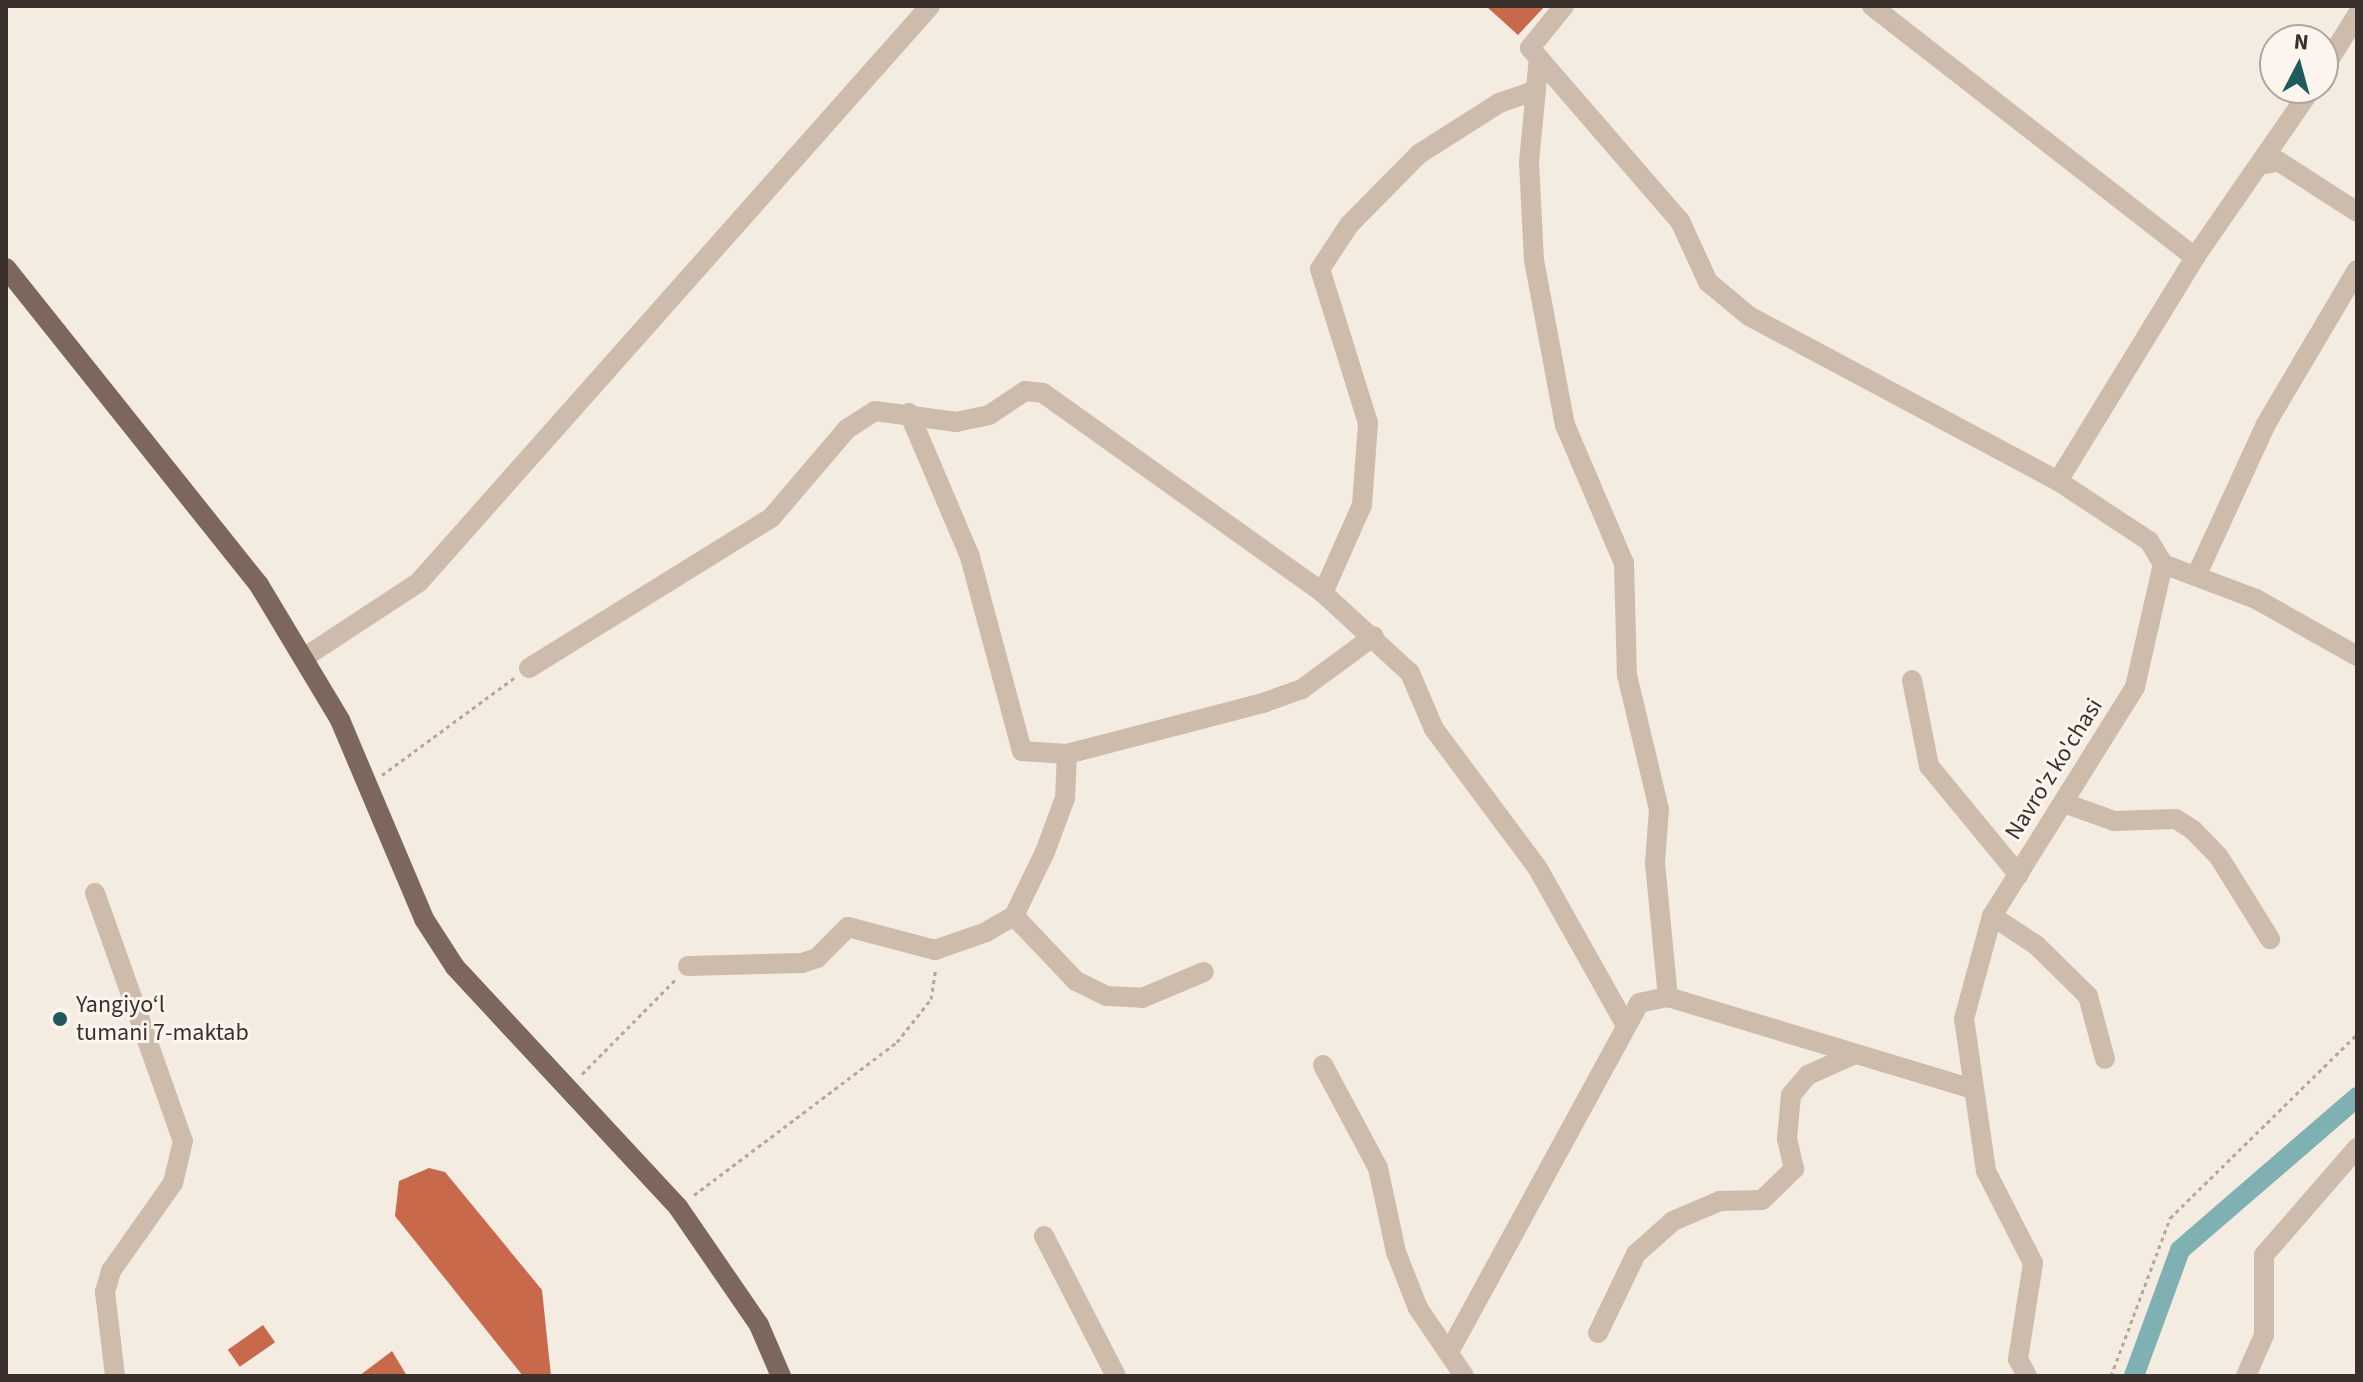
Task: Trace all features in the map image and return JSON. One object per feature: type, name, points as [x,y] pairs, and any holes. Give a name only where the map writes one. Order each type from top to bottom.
[{"type":"main road","points":[[6,268],[208,515],[305,657],[370,785],[424,919],[455,967],[678,1207],[759,1325],[781,1376]]},
{"type":"street","points":[[305,657],[419,582],[930,6]]},
{"type":"street","points":[[1564,6],[1530,45],[1680,221],[1719,291],[1749,316],[2058,481],[2149,541],[2163,564],[2198,572],[2357,656]]},
{"type":"street","points":[[1872,6],[2195,257]]},
{"type":"street","points":[[2339,44],[2357,15]]},
{"type":"street","points":[[1539,58],[1528,214],[1534,260],[1565,425],[1624,563],[1627,675],[1659,809],[1655,863],[1668,997]]},
{"type":"street","points":[[1323,593],[1362,505],[1368,423],[1320,269],[1349,225],[1419,154],[1499,103],[1536,90]]},
{"type":"street","points":[[2058,481],[2195,257],[2266,164],[2302,104]]},
{"type":"street","points":[[2266,164],[2278,161],[2357,212]]},
{"type":"street","points":[[2198,572],[2266,424],[2357,270]]},
{"type":"street","points":[[529,668],[771,518],[847,429],[875,411],[909,413],[956,422],[989,415],[1025,391],[1043,393],[1323,593],[1374,636],[1410,673],[1434,729],[1537,867],[1624,1022]]},
{"type":"street","points":[[909,413],[970,557],[1022,751],[1067,754],[1302,689],[1374,636]]},
{"type":"street","name":"Navro'z ko'chasi","points":[[2027,1376],[2018,1359],[2033,1263],[1986,1171],[1969,1088],[1964,1019],[1992,916],[2135,687],[2163,564]]},
{"type":"street","points":[[1912,680],[1929,766],[2019,875]]},
{"type":"street","points":[[688,966],[802,963],[817,958],[848,927],[902,947],[935,950],[1014,916],[1065,798],[1067,754]]},
{"type":"street","points":[[2064,803],[2114,821],[2176,819],[2193,830],[2219,857],[2270,939]]},
{"type":"street","points":[[95,893],[183,1141],[173,1183],[108,1281],[104,1326],[115,1376]]},
{"type":"street","points":[[1014,916],[1076,981],[1107,996],[1142,998],[1204,972]]},
{"type":"street","points":[[1992,916],[2088,996],[2105,1059]]},
{"type":"street","points":[[1449,1352],[1624,1022],[1639,1003],[1668,997],[1969,1088]]},
{"type":"street","points":[[1598,1333],[1636,1254],[1673,1221],[1720,1201],[1762,1200],[1794,1169],[1787,1139],[1791,1095],[1808,1075],[1855,1054]]},
{"type":"street","points":[[1323,1065],[1378,1168],[1418,1308],[1464,1376]]},
{"type":"street","points":[[2246,1376],[2264,1335],[2264,1255],[2357,1148]]},
{"type":"street","points":[[1044,1236],[1112,1375]]},
{"type":"path","points":[[370,785],[453,717],[529,668]]},
{"type":"path","points":[[678,1207],[897,1042],[931,999],[935,950]]},
{"type":"path","points":[[569,1088],[688,966]]},
{"type":"path","points":[[2111,1376],[2170,1218],[2357,1034]]},
{"type":"building","points":[[1486,6],[1545,6],[1518,35]]},
{"type":"building","points":[[429,1168],[445,1172],[542,1290],[551,1376],[523,1376],[395,1216],[399,1181]]},
{"type":"building","points":[[263,1325],[275,1342],[240,1367],[228,1350]]},
{"type":"building","points":[[392,1351],[407,1376],[359,1376]]},
{"type":"waterway","points":[[2134,1376],[2180,1250],[2357,1097]]},
{"type":"place","name":"Yangiyo‘l tumani 7-maktab","points":[[60,1019]]}]
